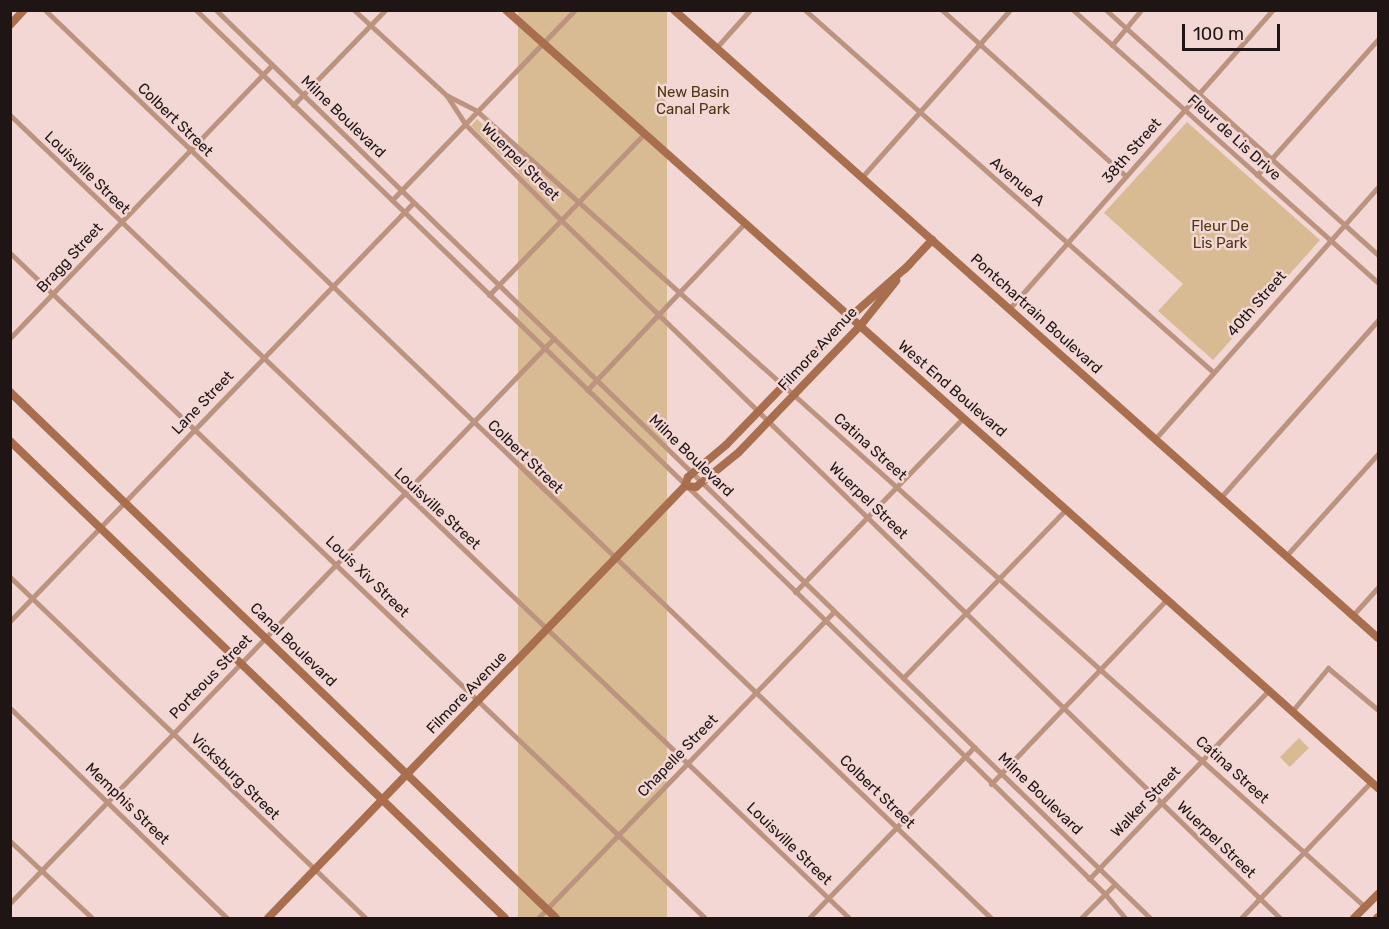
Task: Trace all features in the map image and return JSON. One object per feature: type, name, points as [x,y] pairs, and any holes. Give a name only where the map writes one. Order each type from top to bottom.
[{"type":"main road","points":[[10,25],[24,10]]},
{"type":"main road","name":"West End Boulevard","points":[[506,10],[744,224],[1270,689],[1378,788]]},
{"type":"main road","name":"Pontchartrain Boulevard","points":[[674,10],[1378,638]]},
{"type":"main road","name":"Filmore Avenue","points":[[702,483],[794,396],[860,326],[932,240]]},
{"type":"main road","name":"Filmore Avenue","points":[[268,918],[685,486],[692,474],[759,412],[850,316],[909,265]]},
{"type":"main road","name":"Canal Boulevard","points":[[10,392],[555,918]]},
{"type":"main road","points":[[10,441],[505,918]]},
{"type":"main road","points":[[685,486],[702,483]]},
{"type":"main road","points":[[1354,918],[1378,894]]},
{"type":"street","name":"Colbert Street","points":[[45,10],[472,423],[991,918]]},
{"type":"street","name":"Milne Boulevard","points":[[196,10],[1105,894],[1125,918]]},
{"type":"street","name":"Milne Boulevard","points":[[216,10],[1150,918]]},
{"type":"street","name":"Catina Street","points":[[354,10],[446,95],[477,111],[1365,907]]},
{"type":"street","points":[[293,105],[384,10]]},
{"type":"street","points":[[392,200],[575,10]]},
{"type":"street","points":[[716,48],[750,10]]},
{"type":"street","name":"Avenue A","points":[[805,10],[1214,372]]},
{"type":"street","points":[[942,10],[1126,176]]},
{"type":"street","points":[[862,177],[1010,10]]},
{"type":"street","name":"Fleur de Lis Drive","points":[[1073,10],[1378,284]]},
{"type":"street","name":"Fleur de Lis Drive","points":[[1106,10],[1378,255]]},
{"type":"street","points":[[1112,45],[1141,10]]},
{"type":"street","name":"38th Street","points":[[1009,309],[1273,10]]},
{"type":"street","points":[[1257,175],[1378,39]]},
{"type":"street","name":"Bragg Street","points":[[10,338],[272,65]]},
{"type":"street","name":"Wuerpel Street","points":[[446,95],[465,124],[562,221],[1280,918]]},
{"type":"street","name":"Louisville Street","points":[[10,115],[849,918]]},
{"type":"street","points":[[489,295],[645,133]]},
{"type":"street","name":"40th Street","points":[[1155,439],[1378,187]]},
{"type":"street","name":"Lane Street","points":[[10,621],[413,203]]},
{"type":"street","points":[[587,390],[660,316],[744,224]]},
{"type":"street","name":"Louis Xiv Street","points":[[10,253],[196,428],[705,918]]},
{"type":"street","points":[[1221,497],[1378,320]]},
{"type":"street","name":"Porteous Street","points":[[10,903],[554,338]]},
{"type":"street","points":[[795,592],[964,417]]},
{"type":"street","points":[[1286,556],[1378,454]]},
{"type":"street","points":[[903,678],[1066,509]]},
{"type":"street","name":"Vicksburg Street","points":[[10,577],[365,918]]},
{"type":"street","points":[[1353,615],[1378,587]]},
{"type":"street","points":[[991,784],[1064,710],[1167,599]]},
{"type":"street","name":"Chapelle Street","points":[[538,918],[834,611]]},
{"type":"street","points":[[1293,710],[1328,668],[1378,710]]},
{"type":"street","name":"Walker Street","points":[[1089,879],[1270,689]]},
{"type":"street","name":"Memphis Street","points":[[10,708],[227,918]]},
{"type":"street","points":[[809,918],[974,747]]},
{"type":"street","points":[[1241,918],[1371,782]]},
{"type":"street","points":[[10,841],[92,918]]},
{"type":"street","points":[[1081,918],[1114,884]]},
{"type":"green space","points":[[518,11],[667,11],[667,918],[518,918]]},
{"type":"green space","points":[[477,119],[573,203],[562,214],[471,126]]},
{"type":"green space","name":"Fleur De Lis Park","points":[[1187,122],[1320,240],[1213,360],[1158,311],[1183,284],[1104,213]]},
{"type":"green space","points":[[1299,738],[1309,748],[1290,767],[1280,757]]},
{"type":"park label","name":"New Basin Canal Park","points":[[693,100]]}]
